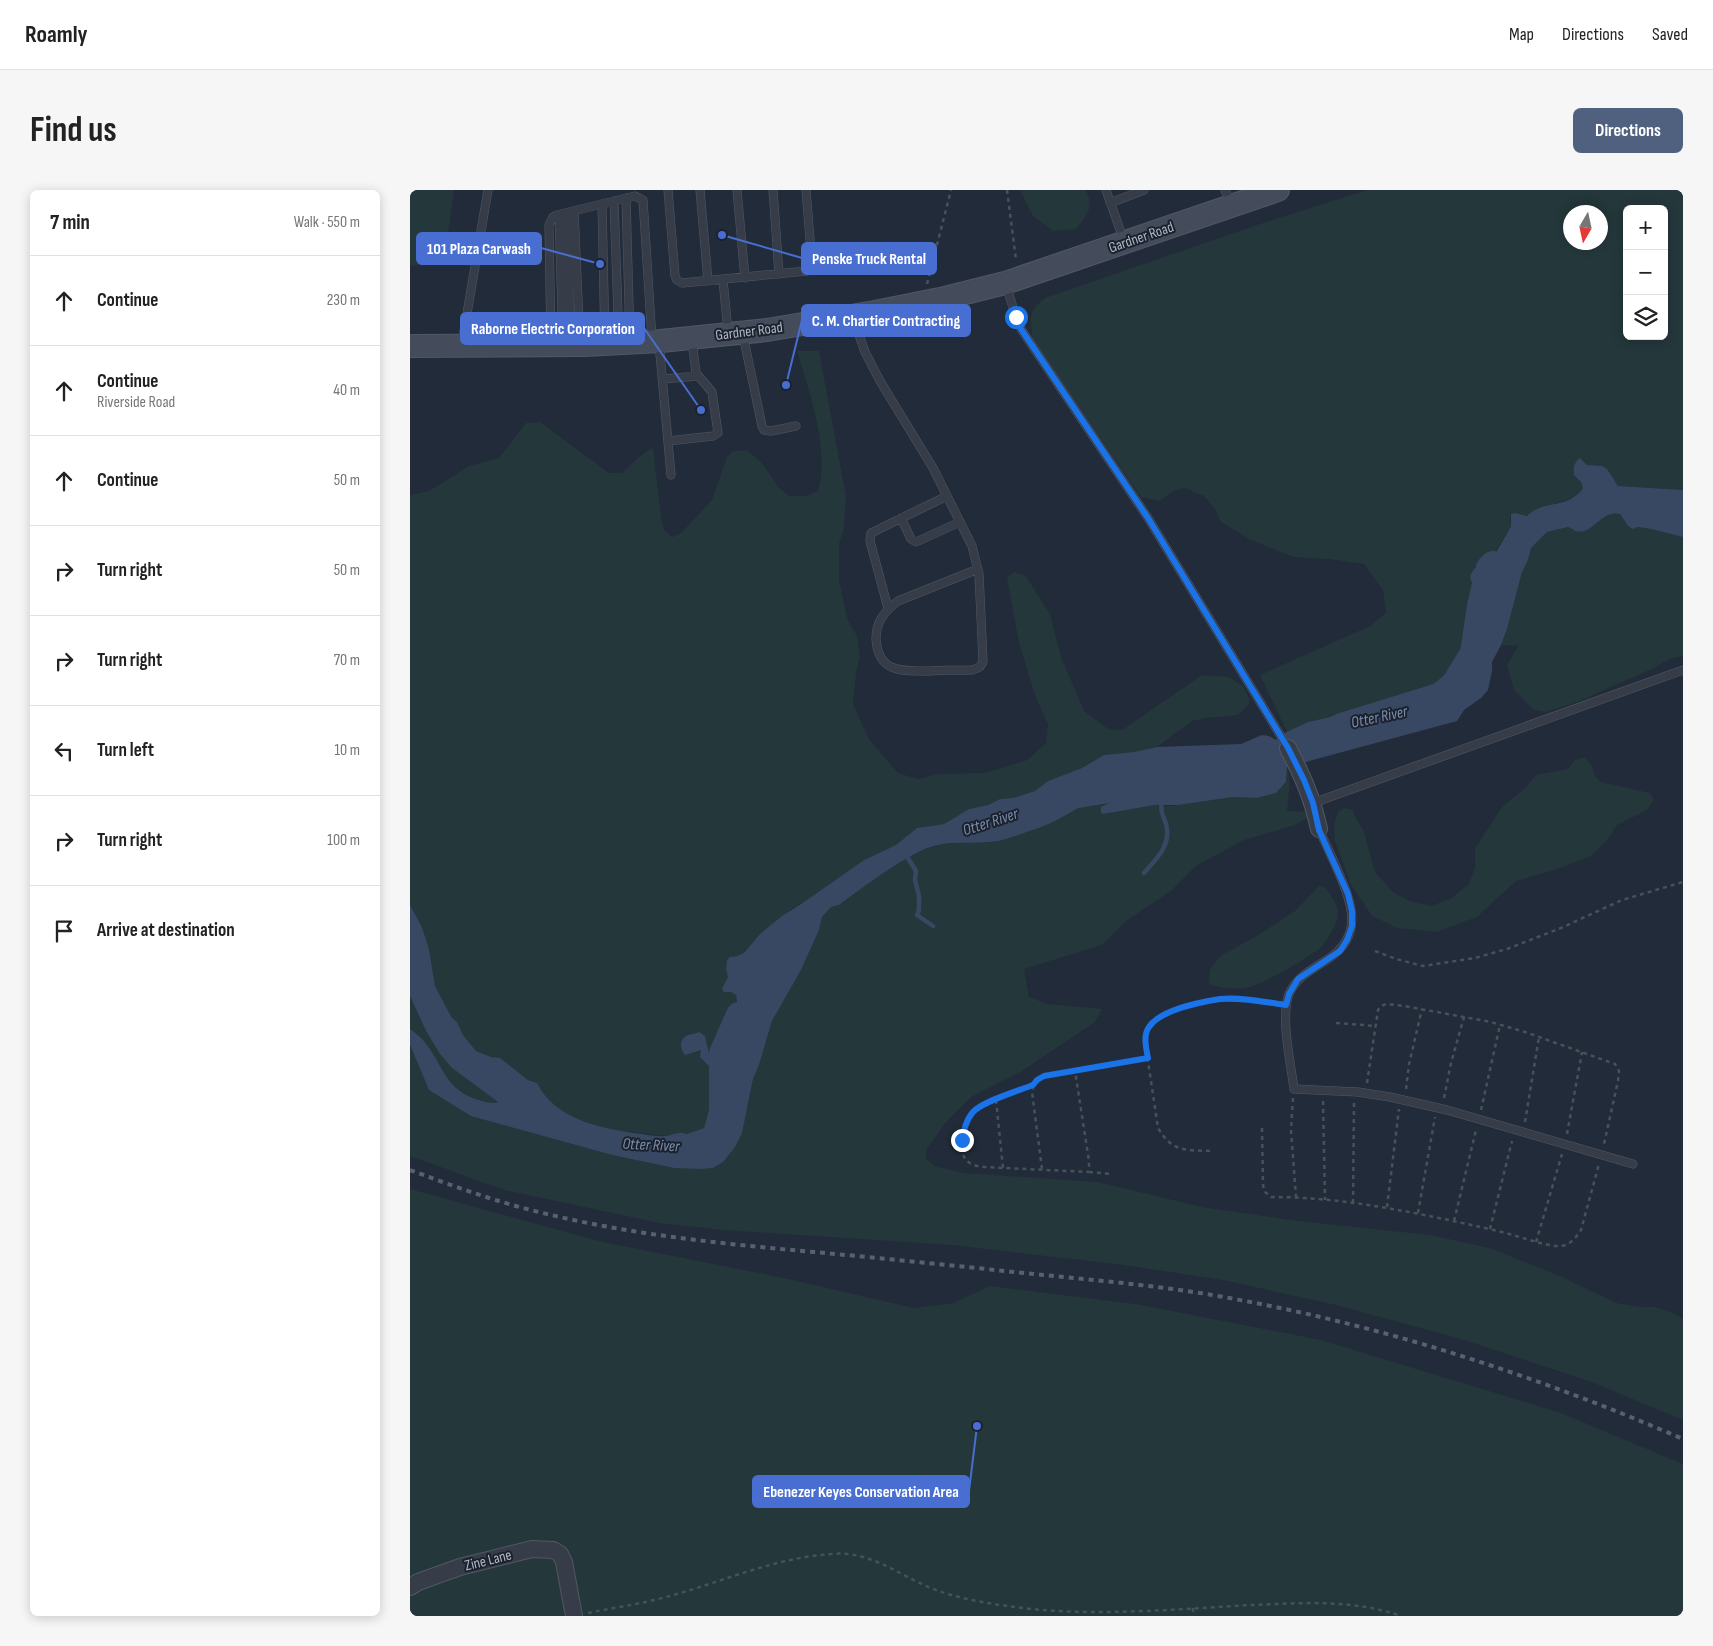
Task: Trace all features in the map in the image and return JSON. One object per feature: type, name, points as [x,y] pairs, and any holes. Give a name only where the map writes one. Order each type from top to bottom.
[{"type":"main road","name":"Gardner Road","points":[[410,346],[566,345],[656,341],[736,334],[853,316],[923,303],[1012,281],[1124,243],[1228,198],[1278,190]]},
{"type":"street","points":[[1288,748],[1313,803],[1319,830]]},
{"type":"street","name":"Zine Lane","points":[[410,1587],[418,1582],[460,1567],[532,1549],[553,1550],[560,1554],[564,1562],[574,1616]]},
{"type":"lane","points":[[462,346],[488,190]]},
{"type":"lane","points":[[668,190],[676,280],[682,283],[745,278],[807,271],[810,269],[812,264],[806,190]]},
{"type":"lane","points":[[700,190],[708,281]]},
{"type":"lane","points":[[737,190],[745,278]]},
{"type":"lane","points":[[773,190],[779,274]]},
{"type":"lane","points":[[1106,190],[1124,243]]},
{"type":"lane","points":[[1110,203],[1144,190]]},
{"type":"lane","points":[[566,345],[549,225],[553,217],[635,196],[644,200],[656,341],[663,379],[671,475]]},
{"type":"lane","points":[[618,343],[626,198]]},
{"type":"lane","points":[[614,201],[618,343]]},
{"type":"lane","points":[[602,204],[618,343]]},
{"type":"lane","points":[[566,345],[567,213]]},
{"type":"lane","points":[[566,345],[567,213]]},
{"type":"lane","points":[[722,280],[764,430],[771,431],[796,426]]},
{"type":"lane","points":[[1012,281],[1016,317],[1021,329],[1148,518],[1288,748]]},
{"type":"lane","points":[[853,316],[865,352],[947,496],[972,546],[978,569],[982,666],[978,669],[905,671],[892,668],[879,656],[877,649],[877,627],[881,617],[888,608],[898,601],[978,569]]},
{"type":"lane","points":[[668,441],[713,436],[718,433],[712,392],[695,370],[691,338]]},
{"type":"lane","points":[[663,379],[698,376]]},
{"type":"lane","points":[[888,608],[870,541],[870,533],[947,496]]},
{"type":"lane","points":[[901,518],[911,539],[916,542],[960,522]]},
{"type":"lane","points":[[1313,803],[1683,670]]},
{"type":"lane","points":[[1319,830],[1348,894],[1352,911],[1352,926],[1347,940],[1340,951],[1298,979],[1289,994],[1285,1022],[1294,1089],[1322,1089],[1366,1093],[1402,1100],[1633,1164]]},
{"type":"path","points":[[923,303],[931,263],[951,190]]},
{"type":"path","points":[[1007,190],[1012,281]]},
{"type":"path","points":[[1375,951],[1423,966],[1475,958],[1507,949],[1552,932],[1622,900],[1683,882]]},
{"type":"path","points":[[1210,1150],[1177,1148],[1165,1140],[1158,1128],[1145,1041],[1148,1028],[1156,1019],[1176,1009],[1220,999],[1248,1000],[1286,1005]]},
{"type":"path","points":[[1262,1128],[1263,1184],[1264,1191],[1271,1198],[1296,1197],[1387,1207],[1558,1246],[1567,1245],[1576,1238],[1581,1230],[1602,1155],[1618,1081],[1619,1071],[1615,1064],[1490,1022],[1386,1004],[1378,1010],[1366,1093]]},
{"type":"path","points":[[1387,1207],[1402,1100],[1422,1009]]},
{"type":"path","points":[[1418,1213],[1439,1109],[1464,1017]]},
{"type":"path","points":[[1336,1023],[1376,1026]]},
{"type":"path","points":[[1490,1229],[1519,1131],[1539,1037]]},
{"type":"path","points":[[1042,1169],[1032,1092],[1033,1085],[1037,1080],[1044,1076],[1148,1058]]},
{"type":"path","points":[[1075,1071],[1089,1161],[1089,1172]]},
{"type":"path","points":[[1033,1085],[996,1099],[974,1110],[964,1128],[962,1140],[963,1153],[967,1162],[974,1166],[1111,1174]]},
{"type":"path","points":[[1294,1089],[1290,1130],[1296,1197]]},
{"type":"path","points":[[1322,1089],[1325,1200]]},
{"type":"path","points":[[1353,1203],[1354,1092]]},
{"type":"path","points":[[996,1099],[1003,1168]]},
{"type":"path","points":[[574,1616],[658,1599],[796,1558],[833,1553],[855,1554],[870,1558],[937,1590],[972,1600],[1033,1609],[1089,1612],[1333,1603],[1361,1606],[1401,1616]]},
{"type":"path","points":[[1193,1608],[1193,1616]]},
{"type":"shaded area","points":[[410,190],[454,190],[446,248],[427,264],[410,266]]},
{"type":"shaded area","points":[[1020,190],[1085,190],[1090,206],[1076,229],[1053,231],[1033,216]]},
{"type":"shaded area","points":[[1367,190],[1683,190],[1683,490],[1618,486],[1602,466],[1587,465],[1583,460],[1578,459],[1574,475],[1581,482],[1583,488],[1569,499],[1541,507],[1527,516],[1519,513],[1510,517],[1511,526],[1492,558],[1486,565],[1474,569],[1474,586],[1483,601],[1485,618],[1474,653],[1459,672],[1460,677],[1466,676],[1466,678],[1461,681],[1443,681],[1330,717],[1308,722],[1287,732],[1260,675],[1370,626],[1386,613],[1383,590],[1364,564],[1329,559],[1293,557],[1249,539],[1221,522],[1215,509],[1204,496],[1184,488],[1174,491],[1159,501],[1141,497],[1033,340],[1031,317],[1035,308],[1045,298],[1260,224]]},
{"type":"shaded area","points":[[797,351],[819,351],[846,496],[844,528],[839,544],[839,579],[847,618],[857,636],[860,657],[856,673],[853,704],[869,739],[898,773],[918,779],[937,774],[985,773],[1027,760],[1046,743],[1048,724],[1036,698],[1019,643],[1007,578],[1014,572],[1026,576],[1050,614],[1061,657],[1084,711],[1108,729],[1122,730],[1202,675],[1229,677],[1243,686],[1250,700],[1249,704],[1238,715],[1192,721],[1157,747],[1134,752],[1104,755],[1082,768],[1048,781],[1035,791],[969,809],[944,824],[917,828],[896,845],[864,860],[791,909],[744,953],[730,957],[726,969],[731,992],[736,995],[737,1002],[726,1030],[724,1054],[725,1084],[730,1106],[720,1126],[712,1133],[691,1136],[676,1134],[665,1136],[614,1130],[593,1125],[568,1115],[554,1105],[541,1093],[537,1083],[528,1080],[500,1058],[491,1057],[476,1051],[463,1035],[457,1022],[452,1018],[435,986],[429,949],[422,927],[410,905],[410,495],[429,491],[469,466],[499,458],[526,423],[540,422],[609,473],[622,473],[653,447],[661,517],[664,530],[672,537],[680,534],[712,500],[727,457],[733,451],[747,450],[763,464],[778,487],[789,496],[806,496],[818,491],[821,475],[820,440]]},
{"type":"shaded area","points":[[1608,514],[1620,514],[1628,526],[1651,529],[1683,537],[1683,656],[1669,659],[1654,668],[1577,702],[1546,712],[1534,710],[1514,690],[1507,665],[1518,646],[1501,645],[1522,572],[1531,548],[1547,532],[1568,527],[1575,531]]},
{"type":"shaded area","points":[[1585,757],[1592,766],[1595,776],[1601,782],[1650,793],[1654,800],[1647,810],[1617,825],[1607,840],[1591,856],[1555,870],[1516,881],[1477,917],[1437,932],[1397,928],[1372,916],[1350,883],[1335,841],[1334,824],[1338,812],[1344,808],[1353,810],[1356,819],[1363,829],[1375,872],[1394,893],[1410,901],[1431,906],[1450,899],[1469,884],[1475,867],[1475,849],[1501,808],[1526,787],[1536,775],[1568,769],[1575,760]]},
{"type":"shaded area","points":[[1287,767],[1290,782],[1287,811],[1312,812],[1310,817],[1292,826],[1244,840],[1196,866],[1171,891],[1126,921],[1102,945],[1024,969],[1029,997],[1048,1004],[1102,1009],[1095,1022],[1022,1071],[971,1097],[946,1122],[926,1150],[926,1158],[934,1166],[964,1173],[1098,1182],[1202,1207],[1290,1220],[1430,1235],[1490,1248],[1560,1276],[1616,1303],[1656,1307],[1683,1319],[1683,1420],[1589,1381],[1464,1340],[1336,1305],[1223,1280],[1123,1265],[951,1245],[722,1230],[659,1223],[504,1190],[410,1156],[410,1045],[429,1090],[500,1123],[525,1131],[612,1155],[674,1168],[748,1106],[753,1079],[772,1021],[801,970],[819,930],[822,917],[831,907],[840,905],[892,867],[915,854],[941,844],[981,843],[1010,838],[1030,831],[1065,816],[1114,788],[1150,775],[1169,773],[1172,781],[1143,793],[1124,795],[1101,807],[1103,814],[1155,805],[1169,806],[1233,797],[1257,798],[1276,793],[1286,782]]},
{"type":"shaded area","points":[[1319,886],[1325,887],[1335,903],[1338,914],[1333,930],[1318,950],[1288,969],[1257,985],[1229,988],[1209,984],[1210,970],[1220,956],[1255,937],[1295,911]]},
{"type":"shaded area","points":[[410,996],[426,1031],[452,1068],[498,1102],[486,1102],[468,1096],[447,1078],[425,1042],[410,1029]]},
{"type":"shaded area","points":[[410,1189],[603,1242],[784,1278],[914,1308],[953,1303],[990,1286],[1136,1304],[1321,1340],[1561,1413],[1683,1464],[1683,1616],[410,1616]]},
{"type":"water","points":[[1580,458],[1587,465],[1602,466],[1607,469],[1618,486],[1683,490],[1683,537],[1651,529],[1638,527],[1633,529],[1628,526],[1620,514],[1613,513],[1581,532],[1568,527],[1547,532],[1531,548],[1522,572],[1507,629],[1492,662],[1488,690],[1481,698],[1464,710],[1457,721],[1287,767],[1286,782],[1276,793],[1257,798],[1233,797],[1101,813],[1101,807],[1124,795],[1164,786],[1172,781],[1168,773],[1149,775],[1131,780],[1048,824],[1010,838],[994,842],[941,844],[925,849],[870,882],[839,905],[831,907],[822,917],[819,930],[801,970],[772,1021],[753,1079],[742,1133],[735,1147],[723,1162],[713,1168],[674,1168],[612,1155],[471,1116],[429,1090],[410,1045],[410,1029],[425,1042],[447,1078],[460,1091],[468,1096],[490,1103],[498,1102],[452,1068],[440,1054],[426,1031],[410,996],[410,905],[422,927],[429,949],[435,986],[452,1018],[457,1022],[463,1035],[476,1051],[491,1057],[500,1058],[528,1080],[537,1083],[554,1105],[566,1113],[592,1124],[620,1131],[657,1136],[683,1133],[689,1136],[697,1136],[713,1131],[719,1127],[728,1114],[729,1102],[726,1074],[713,1070],[700,1057],[701,1050],[685,1055],[681,1042],[686,1036],[699,1032],[705,1036],[711,1062],[718,1066],[724,1063],[726,1030],[737,1002],[736,995],[731,992],[724,992],[722,989],[728,977],[726,969],[727,960],[730,957],[744,953],[760,934],[782,916],[864,860],[896,845],[917,828],[944,824],[969,809],[1035,791],[1048,781],[1082,768],[1104,755],[1134,752],[1157,747],[1241,744],[1262,735],[1276,740],[1278,736],[1308,722],[1330,717],[1443,681],[1461,681],[1466,676],[1457,676],[1465,668],[1475,649],[1486,612],[1480,592],[1471,581],[1470,576],[1474,569],[1487,564],[1493,558],[1511,526],[1511,514],[1516,513],[1527,516],[1541,507],[1570,500],[1583,488],[1581,482],[1574,475],[1574,466]]},
{"type":"waterway","name":"Otter River","points":[[1429,705],[1454,684],[1473,653],[1480,606],[1489,568],[1493,564]]},
{"type":"waterway","name":"Otter River","points":[[1078,795],[1145,784],[1206,771]]},
{"type":"waterway","points":[[1144,873],[1158,857],[1167,839],[1162,801]]},
{"type":"waterway","points":[[906,855],[916,871],[915,880],[919,896],[917,915],[933,926]]},
{"type":"waterway","name":"Otter River","points":[[692,1146],[715,1138],[722,1112],[722,1053],[739,1015]]},
{"type":"railway","points":[[410,1170],[476,1194],[516,1206],[589,1223],[664,1236],[1141,1285],[1262,1304],[1385,1333],[1506,1370],[1683,1439]]},
{"type":"place","name":"Penske Truck Rental","points":[[722,235]]},
{"type":"place","name":"101 Plaza Carwash","points":[[600,264]]},
{"type":"place","name":"C. M. Chartier Contracting","points":[[786,385]]},
{"type":"place","name":"Raborne Electric Corporation","points":[[701,410]]},
{"type":"place","name":"Ebenezer Keyes Conservation Area","points":[[977,1426]]},
{"type":"route","points":[[962,1140],[964,1128],[974,1110],[988,1102],[1033,1085],[1044,1076],[1148,1058],[1145,1041],[1148,1028],[1156,1019],[1176,1009],[1220,999],[1248,1000],[1286,1005],[1289,994],[1298,979],[1340,951],[1347,940],[1352,926],[1352,911],[1348,894],[1319,830],[1313,803],[1304,780],[1288,748],[1148,518],[1021,329],[1016,317]]}]
